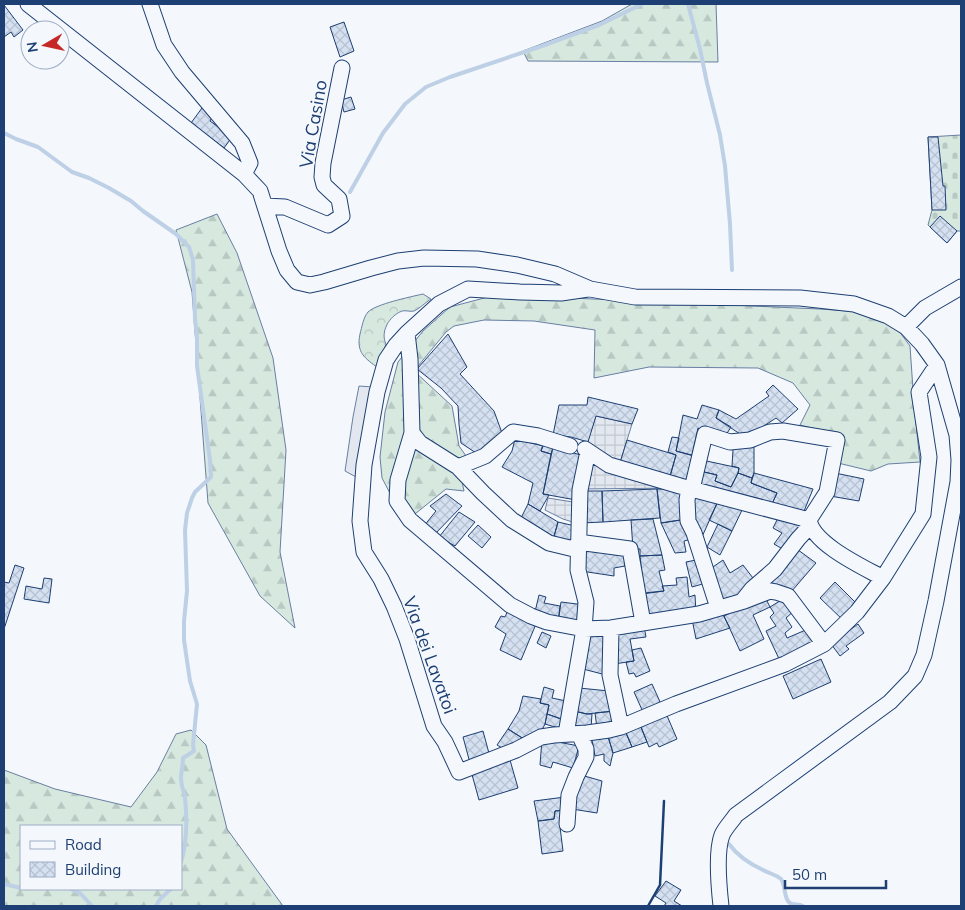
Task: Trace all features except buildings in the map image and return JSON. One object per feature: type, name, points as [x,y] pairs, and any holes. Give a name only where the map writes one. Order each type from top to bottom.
[{"type":"street","points":[[28,4],[244,174],[260,191],[279,251],[287,270],[297,282],[310,285],[398,261],[424,258],[477,259],[517,265],[555,274],[590,289],[635,297],[800,298],[854,304],[888,316],[906,327],[922,344],[936,365],[956,435],[960,460],[958,482],[924,655],[915,676],[890,702],[736,815],[722,834],[719,883],[721,906]]},
{"type":"street","points":[[150,4],[164,45],[187,78],[242,143],[250,163],[244,174]]},
{"type":"street","name":"Via Casino","points":[[265,206],[285,207],[328,225],[342,216],[339,199],[324,185],[322,177],[323,162],[342,68]]},
{"type":"street","points":[[906,327],[925,308],[961,287]]},
{"type":"street","points":[[590,289],[561,293],[468,289],[439,304],[407,334],[410,359],[412,434],[398,480],[397,501],[410,520],[510,604],[531,616],[547,622],[584,629],[611,628],[699,614],[744,601],[770,591],[788,596],[824,644]]},
{"type":"street","name":"Via dei Lavatoi","points":[[407,334],[396,345],[386,360],[377,392],[364,465],[360,522],[364,552],[381,578],[394,606],[407,639],[434,726],[446,742],[460,772],[516,750],[541,737],[573,734]]},
{"type":"street","points":[[573,734],[608,730],[621,726],[785,664],[824,644],[857,612],[884,578],[923,514],[929,457],[919,392],[936,365]]},
{"type":"street","points":[[718,608],[697,540],[688,521],[687,488],[705,434],[730,442],[750,440],[770,432],[782,431],[837,440],[827,492],[810,523],[775,569],[746,595],[744,601]]},
{"type":"street","points":[[458,467],[485,456],[513,432],[538,436],[570,446]]},
{"type":"street","points":[[412,434],[420,443],[458,467],[512,520],[549,543],[630,548],[643,623]]},
{"type":"street","points":[[567,824],[569,795],[586,757],[586,749],[573,734],[586,602],[578,570],[578,546],[580,490],[586,450],[609,465],[810,523],[823,542],[854,563],[884,578]]},
{"type":"street","points":[[611,628],[610,674],[621,726]]},
{"type":"green space","points":[[632,4],[716,4],[718,62],[528,61],[523,51],[602,21]]},
{"type":"green space","points":[[961,135],[961,231],[957,231],[947,243],[928,225],[932,210],[928,137]]},
{"type":"green space","points":[[217,214],[237,253],[273,358],[286,450],[280,552],[295,628],[260,596],[208,503],[192,292],[176,230]]},
{"type":"green space","points":[[423,294],[431,299],[414,311],[397,313],[390,320],[384,334],[386,344],[378,368],[366,358],[359,346],[360,334],[366,314],[372,309],[385,304]]},
{"type":"green space","points":[[488,297],[571,298],[861,312],[896,327],[910,346],[920,462],[888,464],[871,471],[838,463],[843,436],[800,425],[810,405],[793,383],[758,368],[649,367],[594,378],[595,330],[534,321],[484,320],[454,326],[446,332],[414,371],[452,406],[459,446],[471,463],[461,477],[464,491],[446,489],[405,522],[382,478],[380,457],[385,412],[398,362],[423,331],[450,307]]},
{"type":"green space","points":[[191,730],[206,745],[227,829],[283,906],[4,906],[4,770],[55,789],[131,807],[157,772],[176,734]]},
{"type":"shaded area","points":[[359,386],[373,387],[358,478],[345,471]]},
{"type":"shaded area","points":[[596,416],[632,424],[619,466],[680,488],[579,489],[585,449]]},
{"type":"shaded area","points":[[548,498],[579,503],[579,524],[545,510]]},
{"type":"waterway","points":[[350,192],[383,133],[405,104],[426,87],[599,25],[642,4]]},
{"type":"waterway","points":[[688,4],[720,135],[725,166],[732,270]]},
{"type":"waterway","points":[[4,133],[38,147],[72,172],[89,178],[131,201],[176,234],[189,247],[193,260],[197,366],[211,477],[195,492],[192,498],[187,513],[185,530],[187,591],[184,640],[190,681],[197,704],[194,751],[183,758],[181,773],[186,822],[182,857]]},
{"type":"waterway","points":[[729,844],[749,862],[781,879],[787,900],[792,904],[803,906]]},
{"type":"waterway","points":[[4,884],[20,888]]},
{"type":"waterway","points":[[73,890],[80,893],[92,906]]},
{"type":"waterway","points":[[156,906],[160,899],[170,890]]},
{"type":"wall","points":[[648,906],[660,885],[664,801]]}]
